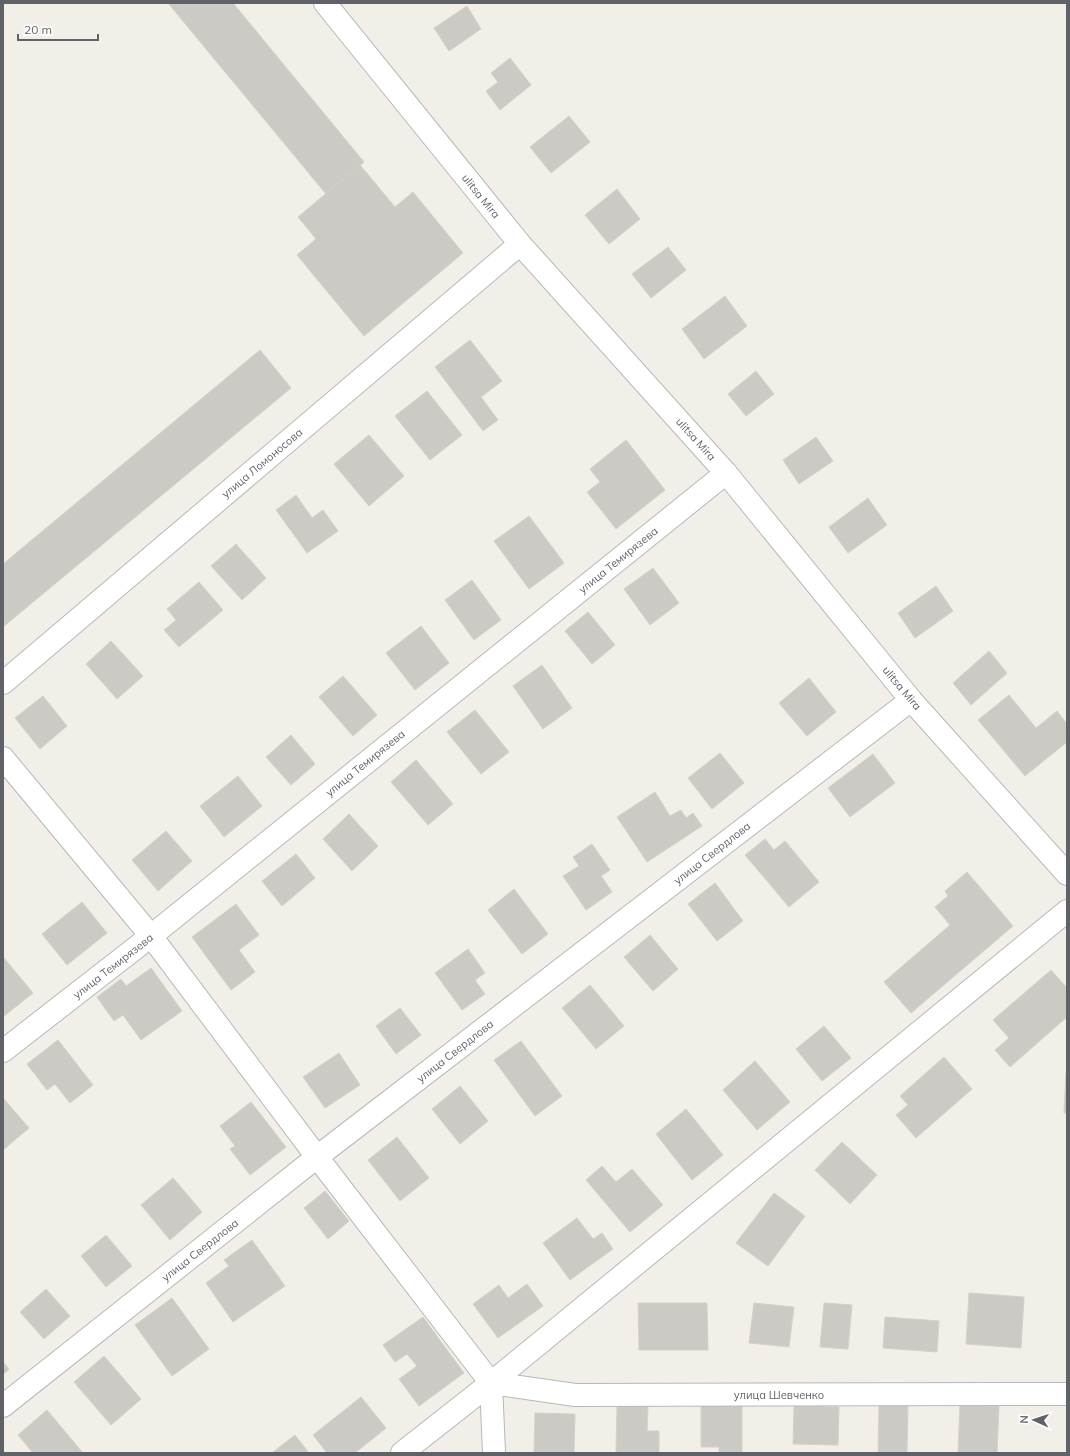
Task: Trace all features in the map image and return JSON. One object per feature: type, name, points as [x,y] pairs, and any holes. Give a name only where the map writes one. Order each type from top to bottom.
[{"type":"street","name":"ulitsa Mira","points":[[325,3],[520,244],[726,473],[911,700],[1067,874]]},
{"type":"street","name":"улица Ломоносова","points":[[3,683],[520,244]]},
{"type":"street","name":"улица Темирязева","points":[[3,1052],[151,936],[726,473]]},
{"type":"street","name":"улица Свердлова","points":[[3,1406],[317,1157],[911,700]]},
{"type":"street","points":[[3,758],[151,936],[317,1157],[491,1383],[494,1453]]},
{"type":"street","points":[[402,1453],[491,1383],[1067,911]]},
{"type":"street","name":"улица Шевченко","points":[[491,1383],[575,1396],[1067,1394]]},
{"type":"building","points":[[168,3],[233,3],[364,162],[326,194]]},
{"type":"building","points":[[467,6],[481,29],[449,51],[434,28]]},
{"type":"building","points":[[510,58],[531,85],[500,110],[486,91],[498,82],[491,73]]},
{"type":"building","points":[[569,116],[590,142],[551,173],[530,147]]},
{"type":"building","points":[[360,165],[395,207],[413,192],[463,253],[364,336],[297,255],[316,239],[298,217]]},
{"type":"building","points":[[617,189],[640,219],[609,244],[585,215]]},
{"type":"building","points":[[668,247],[686,270],[651,298],[632,274]]},
{"type":"building","points":[[725,296],[747,326],[704,359],[682,329]]},
{"type":"building","points":[[470,340],[502,381],[481,397],[498,420],[483,431],[435,367]]},
{"type":"building","points":[[260,350],[291,388],[3,627],[3,564]]},
{"type":"building","points":[[756,371],[774,394],[746,416],[728,394]]},
{"type":"building","points":[[427,391],[462,435],[430,460],[395,416]]},
{"type":"building","points":[[369,435],[404,476],[369,506],[334,464]]},
{"type":"building","points":[[816,437],[833,461],[799,484],[783,460]]},
{"type":"building","points":[[626,440],[665,490],[616,529],[587,492],[600,482],[590,469]]},
{"type":"building","points":[[296,495],[312,518],[323,510],[338,531],[307,553],[276,510]]},
{"type":"building","points":[[868,498],[887,525],[848,553],[829,527]]},
{"type":"building","points":[[529,516],[564,563],[529,589],[494,541]]},
{"type":"building","points":[[236,544],[266,578],[242,600],[211,566]]},
{"type":"building","points":[[653,568],[679,603],[650,625],[624,589]]},
{"type":"building","points":[[472,580],[501,620],[474,640],[445,600]]},
{"type":"building","points":[[199,582],[223,610],[179,647],[164,630],[176,620],[167,609]]},
{"type":"building","points":[[936,586],[953,611],[915,638],[898,613]]},
{"type":"building","points":[[588,612],[615,645],[592,664],[565,631]]},
{"type":"building","points":[[421,626],[449,663],[415,690],[386,653]]},
{"type":"building","points":[[111,641],[143,676],[117,699],[86,664]]},
{"type":"building","points":[[989,651],[1007,673],[971,705],[953,683]]},
{"type":"building","points":[[542,665],[572,708],[543,729],[513,686]]},
{"type":"building","points":[[343,676],[377,715],[353,736],[319,697]]},
{"type":"building","points":[[809,678],[836,712],[807,736],[779,703]]},
{"type":"building","points":[[1009,695],[1036,728],[1057,711],[1067,724],[1067,742],[1025,776],[978,720]]},
{"type":"building","points":[[43,696],[67,726],[40,749],[15,718]]},
{"type":"building","points":[[475,710],[509,752],[481,774],[447,732]]},
{"type":"building","points":[[291,735],[315,764],[291,785],[266,757]]},
{"type":"building","points":[[720,753],[744,783],[712,809],[688,778]]},
{"type":"building","points":[[873,754],[895,783],[850,817],[828,788]]},
{"type":"building","points":[[416,760],[453,804],[428,825],[391,782]]},
{"type":"building","points":[[238,776],[262,806],[224,837],[200,806]]},
{"type":"building","points":[[655,792],[670,816],[681,810],[686,818],[693,813],[702,826],[647,862],[617,817]]},
{"type":"building","points":[[349,814],[378,846],[352,871],[323,839]]},
{"type":"building","points":[[166,831],[192,861],[158,891],[132,860]]},
{"type":"building","points":[[765,839],[774,850],[785,841],[819,882],[789,907],[745,855]]},
{"type":"building","points":[[592,844],[610,870],[601,876],[612,892],[586,910],[563,876],[579,866],[573,857]]},
{"type":"building","points":[[296,854],[315,878],[282,906],[262,881]]},
{"type":"building","points":[[967,872],[1013,926],[911,1013],[884,982],[950,925],[935,907],[948,896],[945,891]]},
{"type":"building","points":[[715,883],[743,921],[717,941],[688,904]]},
{"type":"building","points":[[514,889],[548,934],[522,954],[488,910]]},
{"type":"building","points":[[82,902],[107,933],[67,965],[42,934]]},
{"type":"building","points":[[236,904],[259,935],[239,950],[255,972],[231,990],[192,937]]},
{"type":"building","points":[[650,935],[678,969],[653,991],[624,957]]},
{"type":"building","points":[[468,949],[485,973],[475,980],[485,994],[462,1010],[435,973]]},
{"type":"building","points":[[3,957],[33,993],[3,1017]]},
{"type":"building","points":[[151,968],[182,1011],[141,1040],[123,1015],[114,1021],[97,997],[121,979],[126,986]]},
{"type":"building","points":[[1051,970],[1067,988],[1067,1017],[1010,1067],[995,1050],[1009,1038],[993,1020]]},
{"type":"building","points":[[590,985],[624,1026],[596,1049],[562,1008]]},
{"type":"building","points":[[400,1008],[421,1035],[396,1054],[376,1026]]},
{"type":"building","points":[[824,1026],[851,1058],[822,1081],[796,1049]]},
{"type":"building","points":[[58,1040],[93,1085],[70,1103],[55,1084],[47,1090],[27,1064]]},
{"type":"building","points":[[521,1041],[562,1096],[535,1116],[494,1060]]},
{"type":"building","points":[[339,1053],[360,1085],[325,1108],[303,1077]]},
{"type":"building","points":[[944,1057],[972,1089],[916,1138],[896,1115],[908,1105],[900,1096]]},
{"type":"building","points":[[755,1061],[790,1102],[757,1130],[723,1090]]},
{"type":"building","points":[[1066,1072],[1067,1113],[1064,1113]]},
{"type":"building","points":[[460,1086],[488,1121],[460,1144],[432,1109]]},
{"type":"building","points":[[3,1098],[29,1128],[3,1150]]},
{"type":"building","points":[[251,1102],[286,1147],[250,1175],[230,1149],[235,1146],[220,1126]]},
{"type":"building","points":[[686,1109],[723,1155],[692,1180],[656,1134]]},
{"type":"building","points":[[397,1137],[429,1178],[400,1201],[368,1160]]},
{"type":"building","points":[[842,1142],[877,1175],[850,1204],[815,1170]]},
{"type":"building","points":[[602,1166],[616,1182],[632,1169],[663,1205],[630,1232],[586,1180]]},
{"type":"building","points":[[173,1178],[202,1212],[170,1240],[141,1205]]},
{"type":"building","points":[[325,1191],[349,1221],[328,1239],[304,1208]]},
{"type":"building","points":[[774,1193],[805,1216],[768,1266],[736,1243]]},
{"type":"building","points":[[577,1218],[593,1239],[602,1233],[613,1249],[570,1280],[543,1243]]},
{"type":"building","points":[[106,1235],[132,1266],[106,1287],[81,1256]]},
{"type":"building","points":[[252,1240],[285,1286],[233,1322],[206,1283],[229,1266],[224,1260]]},
{"type":"building","points":[[527,1284],[543,1306],[498,1338],[473,1304],[499,1285],[508,1298]]},
{"type":"building","points":[[46,1289],[70,1316],[44,1339],[20,1312]]},
{"type":"building","points":[[969,1293],[1024,1297],[1021,1348],[966,1344]]},
{"type":"building","points":[[172,1298],[209,1349],[172,1376],[135,1325]]},
{"type":"building","points":[[638,1303],[707,1303],[708,1350],[639,1350]]},
{"type":"building","points":[[754,1303],[794,1307],[789,1347],[749,1343]]},
{"type":"building","points":[[824,1303],[852,1305],[848,1349],[820,1347]]},
{"type":"building","points":[[423,1317],[464,1373],[419,1406],[399,1379],[417,1366],[407,1354],[395,1362],[383,1345]]},
{"type":"building","points":[[885,1317],[939,1321],[937,1352],[883,1348]]},
{"type":"building","points":[[104,1356],[141,1399],[111,1425],[74,1382]]},
{"type":"building","points":[[3,1362],[9,1369],[3,1375]]},
{"type":"building","points":[[361,1397],[386,1428],[355,1453],[327,1453],[313,1435]]},
{"type":"building","points":[[701,1402],[742,1402],[742,1453],[719,1453],[719,1447],[701,1447]]},
{"type":"building","points":[[960,1404],[999,1406],[997,1453],[958,1453]]},
{"type":"building","points":[[879,1405],[908,1405],[907,1453],[878,1453]]},
{"type":"building","points":[[617,1406],[648,1406],[647,1431],[659,1431],[659,1453],[616,1453]]},
{"type":"building","points":[[794,1406],[839,1407],[838,1445],[793,1444]]},
{"type":"building","points":[[47,1410],[82,1452],[33,1453],[18,1435]]},
{"type":"building","points":[[535,1413],[575,1414],[574,1453],[534,1453]]},
{"type":"building","points":[[295,1435],[309,1453],[272,1453]]}]
